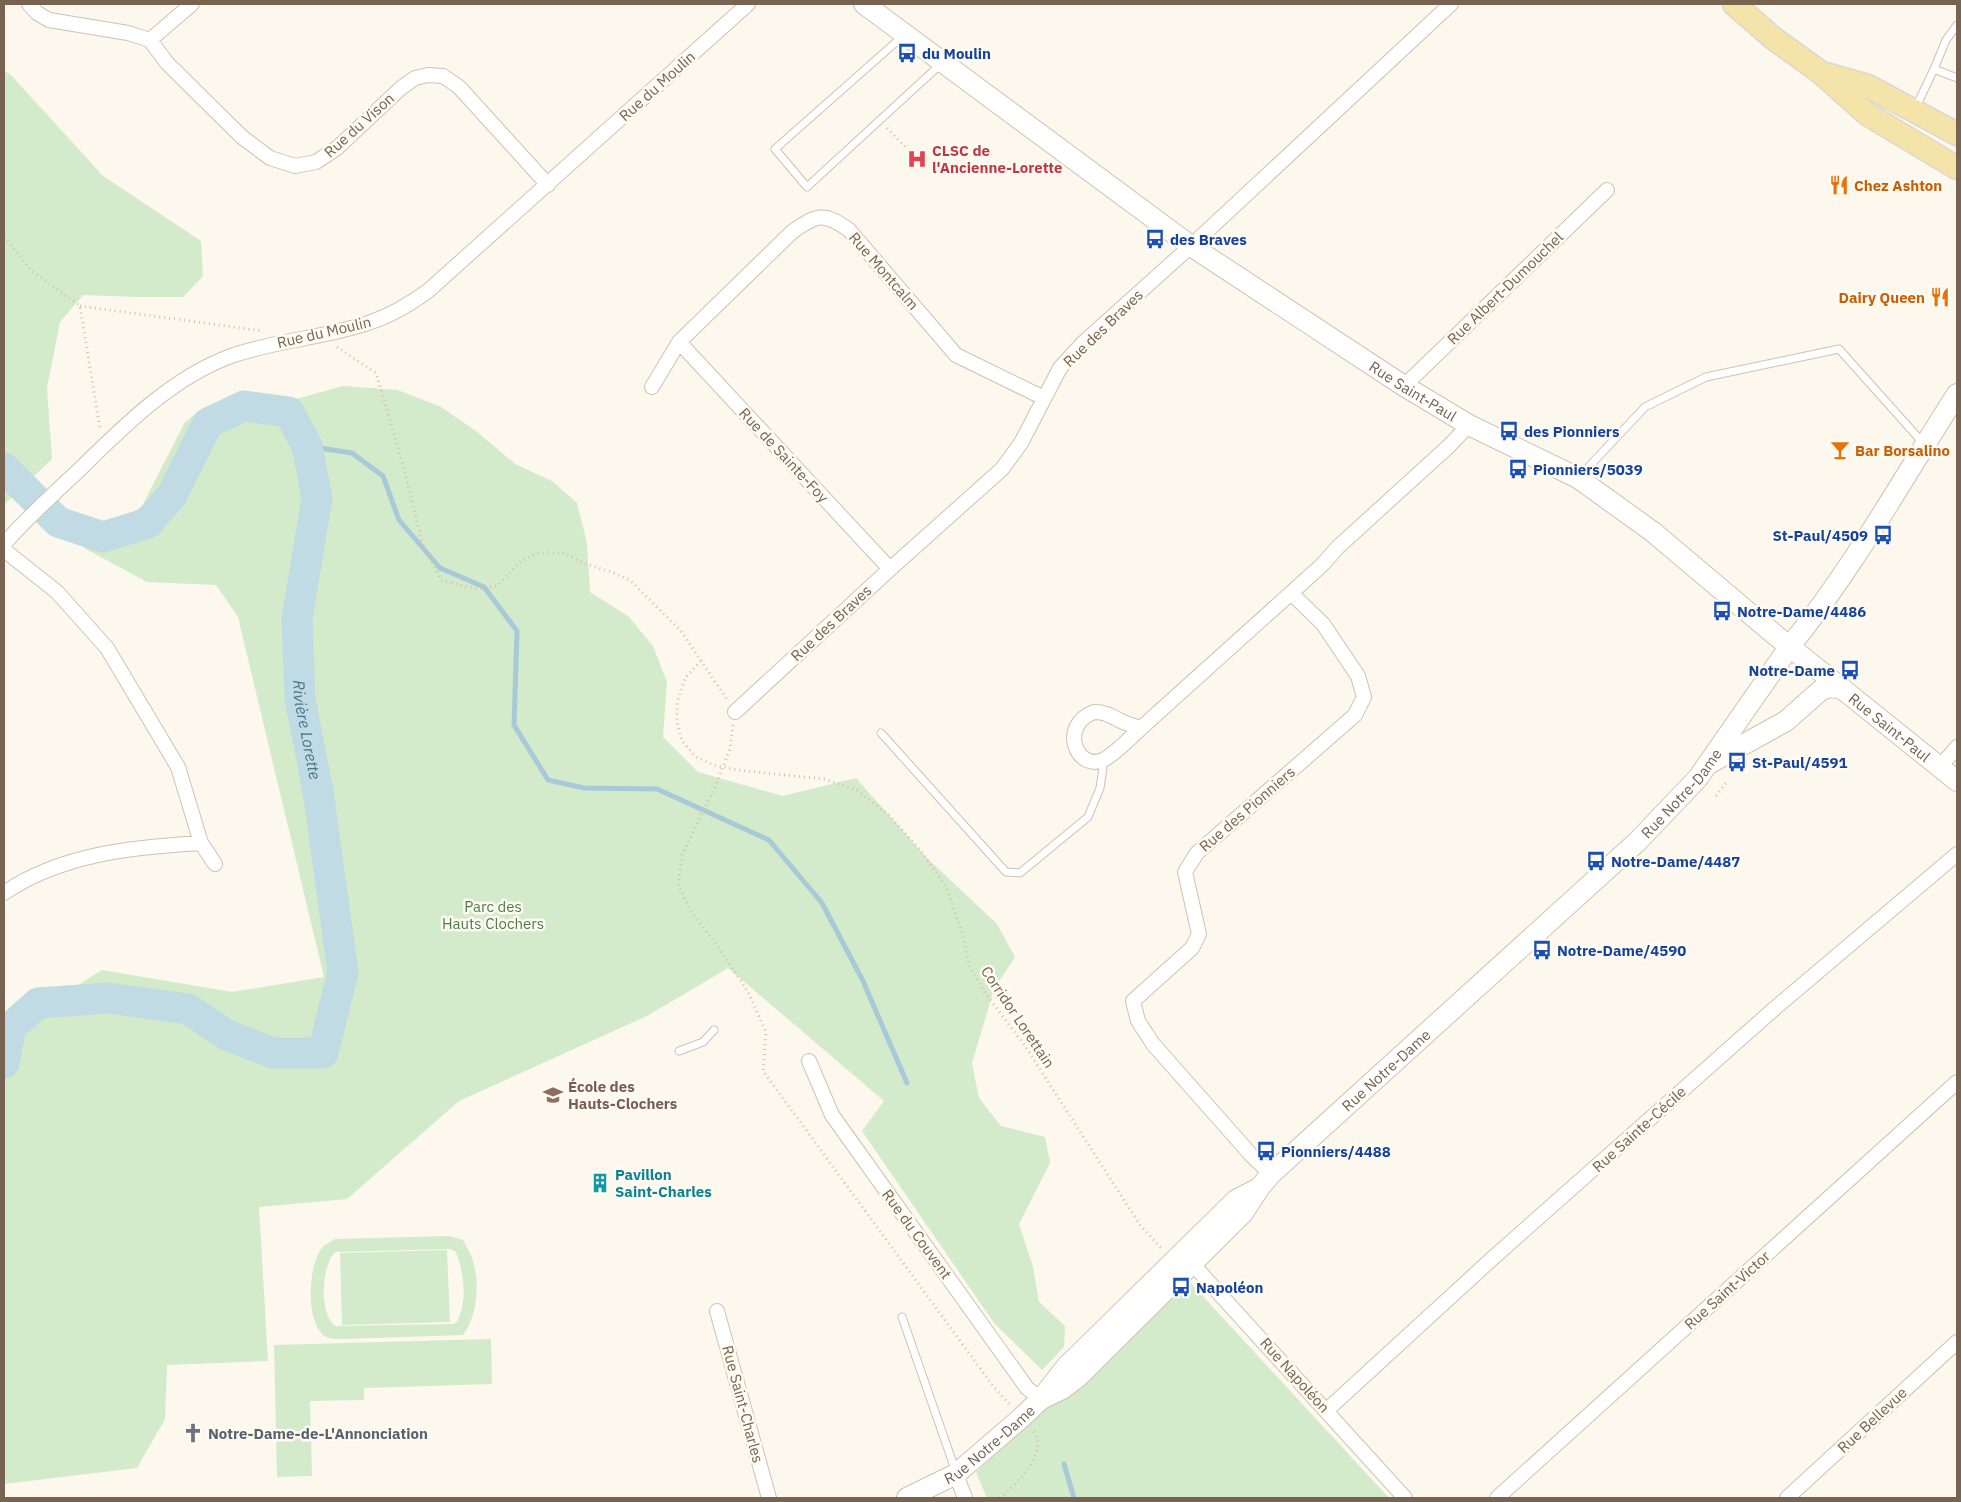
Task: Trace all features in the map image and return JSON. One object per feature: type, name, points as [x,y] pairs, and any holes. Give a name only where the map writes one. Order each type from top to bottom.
[{"type":"main road","points":[[1734,4],[1773,38],[1820,72],[1867,114],[1957,168]]},
{"type":"main road","points":[[1820,72],[1868,86],[1957,134]]},
{"type":"street","points":[[29,4],[37,13],[49,20],[128,33],[150,40],[192,4]]},
{"type":"street","name":"Rue du Moulin","points":[[4,544],[19,527],[103,446],[153,403],[194,374],[230,357],[274,343],[373,322],[414,301],[452,271],[748,4]]},
{"type":"street","name":"Rue Saint-Paul","points":[[864,4],[1191,246],[1404,386],[1469,425],[1578,478],[1654,532],[1957,782]]},
{"type":"street","name":"Rue des Braves","points":[[735,712],[1002,469],[1021,443],[1060,368],[1082,343],[1191,246],[1451,4]]},
{"type":"street","name":"Rue du Vison","points":[[150,40],[167,63],[242,137],[270,158],[295,166],[316,162],[336,148],[400,88],[415,78],[428,75],[443,76],[459,87],[548,184]]},
{"type":"street","name":"Rue Albert-Dumouchel","points":[[1404,386],[1607,190]]},
{"type":"street","name":"Rue Montcalm","points":[[652,387],[678,342],[792,232],[808,221],[824,216],[849,230],[956,355],[1044,398]]},
{"type":"street","name":"Rue de Sainte-Foy","points":[[678,342],[890,569]]},
{"type":"street","name":"Rue Notre-Dame","points":[[907,1498],[956,1474],[1041,1399],[1062,1389],[1079,1376],[1183,1259],[1243,1214],[1265,1180],[1637,842],[1680,798],[1708,764],[1868,535],[1957,394]]},
{"type":"street","points":[[1141,728],[1121,722],[1110,714],[1102,712],[1087,715],[1080,720],[1074,734],[1077,751],[1091,762],[1104,760],[1141,728],[1291,593],[1338,547],[1449,446],[1469,425]]},
{"type":"street","points":[[4,550],[57,592],[107,648],[178,768],[201,842],[215,864]]},
{"type":"street","name":"Rue des Pionniers","points":[[1265,1180],[1252,1156],[1153,1044],[1138,1021],[1133,1001],[1192,948],[1199,934],[1185,872],[1197,853],[1355,715],[1364,697],[1358,676],[1322,624],[1291,593]]},
{"type":"street","points":[[1708,764],[1786,721],[1821,690],[1830,687],[1843,688]]},
{"type":"street","points":[[1940,767],[1957,747]]},
{"type":"street","points":[[4,893],[16,884],[60,864],[140,846],[201,842]]},
{"type":"street","name":"Rue Sainte-Cécile","points":[[1327,1410],[1494,1257],[1738,1042],[1957,854]]},
{"type":"street","name":"Rue du Couvent","points":[[809,1061],[832,1116],[1028,1388],[1041,1399]]},
{"type":"street","name":"Rue Saint-Victor","points":[[1497,1498],[1957,1082]]},
{"type":"street","name":"Rue Napoléon","points":[[1183,1259],[1327,1410],[1405,1498]]},
{"type":"street","name":"Rue Saint-Charles","points":[[718,1310],[770,1498]]},
{"type":"street","name":"Rue Bellevue","points":[[1787,1498],[1957,1342]]},
{"type":"street","points":[[956,1474],[965,1498]]},
{"type":"lane","points":[[1914,111],[1946,40],[1957,26]]},
{"type":"lane","points":[[904,34],[775,149],[807,187],[943,63]]},
{"type":"lane","points":[[1934,69],[1957,78]]},
{"type":"lane","points":[[1578,478],[1645,407],[1706,376],[1839,350],[1925,444]]},
{"type":"lane","points":[[881,733],[1006,872],[1020,873],[1088,817],[1100,788],[1104,760]]},
{"type":"lane","points":[[679,1051],[703,1042],[714,1030]]},
{"type":"lane","points":[[902,1317],[956,1474]]},
{"type":"path","points":[[887,128],[911,153]]},
{"type":"path","points":[[4,237],[31,270],[80,306],[264,331],[274,343]]},
{"type":"path","points":[[80,306],[103,446]]},
{"type":"path","points":[[332,332],[335,346],[376,373],[403,465],[422,542],[440,580],[475,589],[497,586],[521,561],[538,554],[564,553],[630,581],[681,631],[735,712],[730,749],[709,800],[682,856],[678,884],[690,910],[718,947],[751,1000],[766,1032],[764,1071],[993,1386],[1012,1408]]},
{"type":"path","name":"Corridor Lorettain","points":[[701,661],[685,678],[677,703],[677,722],[682,741],[696,757],[723,767],[824,779],[857,790],[889,815],[921,851],[946,887],[962,932],[970,965],[985,993],[1025,1046],[1142,1228],[1183,1259]]},
{"type":"path","points":[[1716,796],[1728,780]]},
{"type":"path","points":[[1000,1498],[1011,1490],[1031,1463],[1039,1448],[1037,1436],[1032,1430]]},
{"type":"green space","points":[[4,71],[11,75],[103,176],[201,241],[203,276],[183,297],[83,295],[60,322],[47,388],[52,459],[4,505]]},
{"type":"green space","name":"Parc des Hauts Clochers","points":[[343,386],[398,390],[441,407],[476,431],[515,464],[552,481],[577,503],[587,543],[590,592],[628,616],[653,646],[667,682],[663,737],[698,772],[783,796],[856,778],[925,856],[997,924],[1015,957],[994,989],[972,1063],[979,1098],[1001,1126],[1045,1137],[1050,1163],[1019,1224],[1033,1267],[1039,1302],[1065,1326],[1064,1347],[1042,1370],[994,1323],[862,1131],[884,1101],[728,968],[647,1016],[459,1101],[347,1199],[259,1207],[268,1361],[167,1365],[165,1419],[137,1468],[4,1484],[4,1036],[11,1027],[102,970],[232,992],[324,977],[238,617],[216,585],[147,582],[84,548],[142,506],[185,422],[199,411],[278,404]]},
{"type":"green space","points":[[450,1236],[463,1240],[475,1267],[477,1287],[475,1308],[463,1335],[339,1339],[325,1336],[314,1319],[311,1293],[312,1280],[317,1256],[323,1247],[335,1239]],"holes":[[[450,1249],[456,1252],[464,1287],[463,1305],[457,1322],[453,1324],[335,1326],[330,1320],[326,1311],[324,1290],[327,1268],[335,1252]]]},
{"type":"green space","points":[[447,1250],[450,1322],[342,1325],[340,1253]]},
{"type":"green space","points":[[1187,1279],[1389,1498],[987,1498],[976,1472]]},
{"type":"green space","points":[[491,1339],[492,1384],[364,1388],[364,1400],[310,1401],[312,1476],[277,1477],[274,1345]]},
{"type":"waterway","name":"Rivière Lorette","points":[[4,468],[58,522],[103,537],[148,523],[172,495],[208,423],[244,406],[289,412],[307,446],[317,498],[297,619],[300,699],[318,791],[343,972],[323,1053],[273,1053],[227,1035],[188,1009],[109,998],[38,1003],[11,1027],[4,1063]]},
{"type":"waterway","points":[[307,446],[352,453],[383,476],[399,520],[440,568],[484,587],[517,631],[514,725],[548,780],[584,788],[657,789],[769,840],[822,903],[863,981],[907,1083]]},
{"type":"waterway","points":[[1064,1464],[1074,1498]]},
{"type":"place","name":"du Moulin","points":[[907,53]]},
{"type":"place","name":"CLSC de l'Ancienne-Lorette","points":[[917,159]]},
{"type":"place","name":"Chez Ashton","points":[[1839,185]]},
{"type":"place","name":"des Braves","points":[[1155,239]]},
{"type":"place","name":"Dairy Queen","points":[[1940,297]]},
{"type":"place","name":"des Pionniers","points":[[1509,431]]},
{"type":"place","name":"Bar Borsalino","points":[[1840,450]]},
{"type":"place","name":"Pionniers/5039","points":[[1518,469]]},
{"type":"place","name":"St-Paul/4509","points":[[1883,535]]},
{"type":"place","name":"Notre-Dame/4486","points":[[1722,611]]},
{"type":"place","name":"Notre-Dame","points":[[1850,670]]},
{"type":"place","name":"St-Paul/4591","points":[[1737,762]]},
{"type":"place","name":"Notre-Dame/4487","points":[[1596,861]]},
{"type":"place","name":"Notre-Dame/4590","points":[[1542,950]]},
{"type":"place","name":"École des Hauts-Clochers","points":[[553,1095]]},
{"type":"place","name":"Pionniers/4488","points":[[1266,1151]]},
{"type":"place","name":"Pavillon Saint-Charles","points":[[600,1183]]},
{"type":"place","name":"Napoléon","points":[[1181,1287]]},
{"type":"place","name":"Notre-Dame-de-L'Annonciation","points":[[193,1433]]}]
